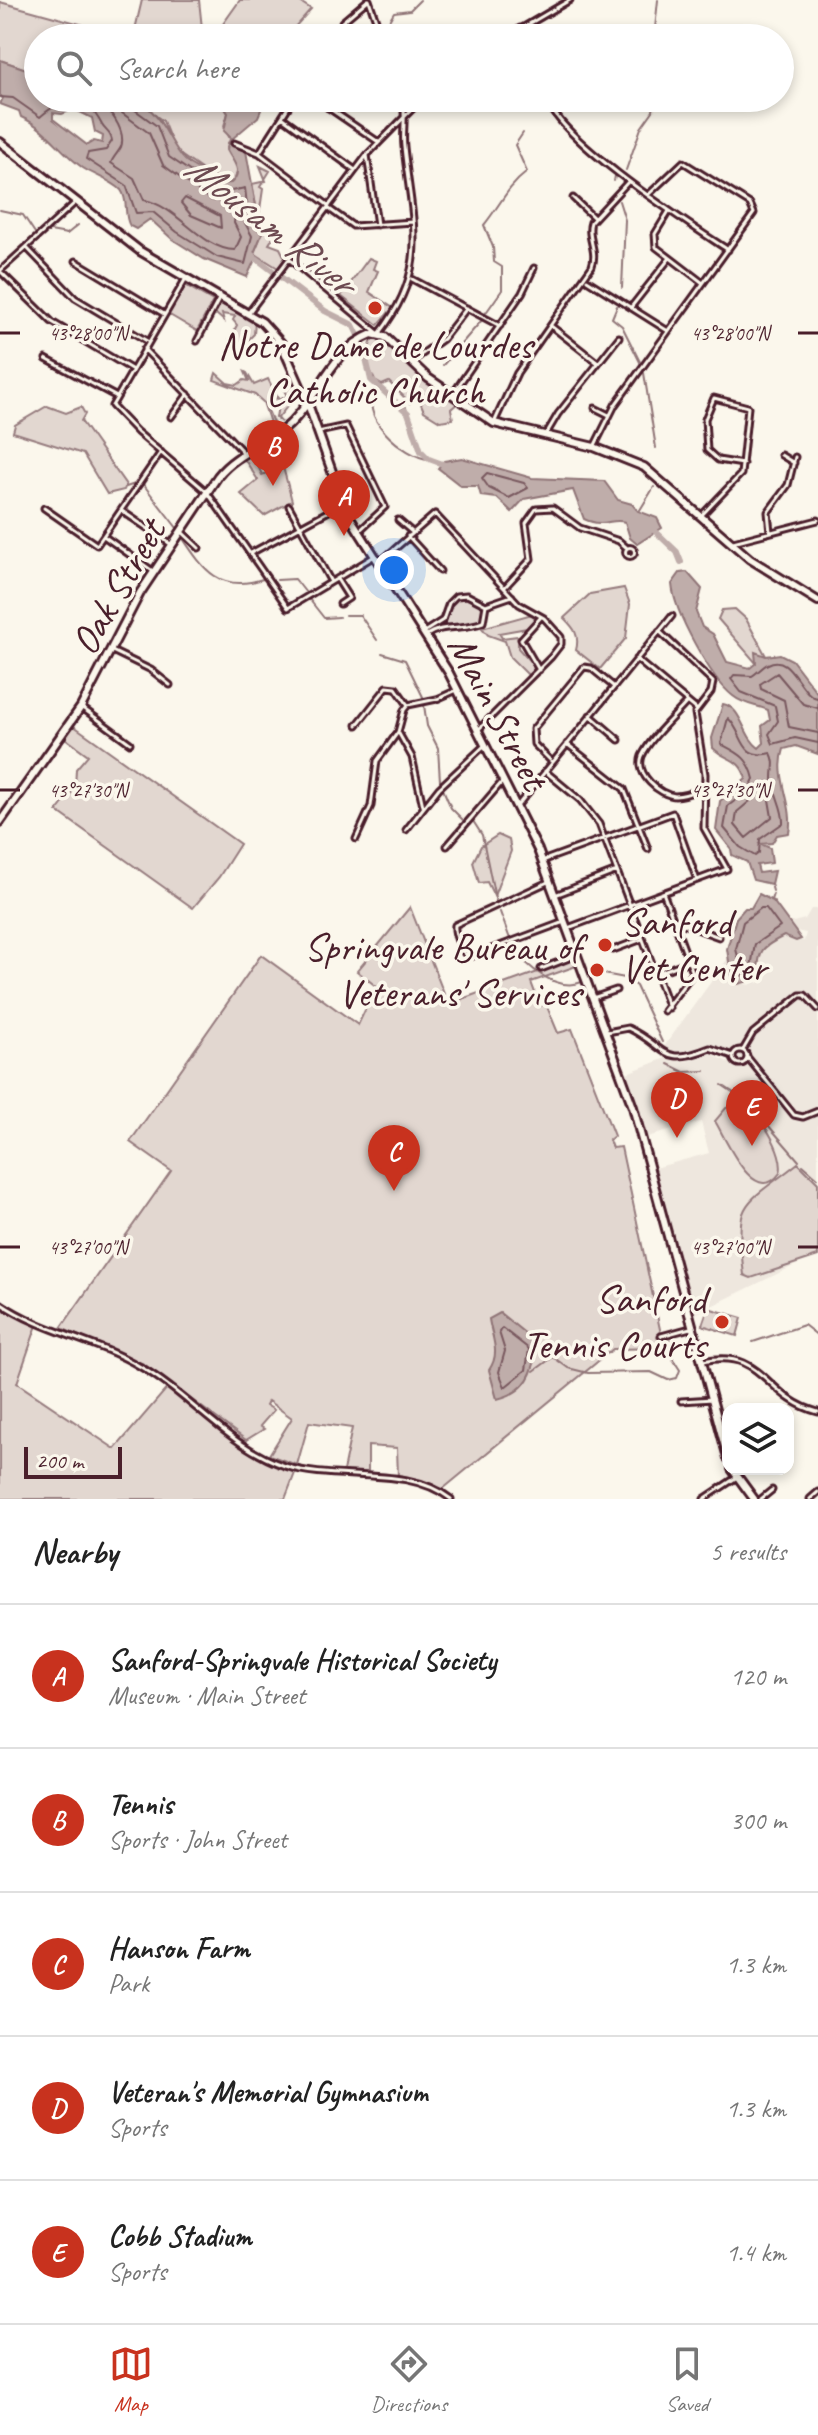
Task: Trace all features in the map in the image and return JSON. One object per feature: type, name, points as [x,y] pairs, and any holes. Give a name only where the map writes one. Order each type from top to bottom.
[{"type":"main road","name":"Main Street","points":[[0,142],[135,248],[185,280],[248,314],[279,339],[308,404],[342,503],[457,690],[542,861],[639,1128],[722,1434]]},
{"type":"main road","name":"Oak Street","points":[[0,822],[81,707],[154,572],[222,471],[296,418],[336,360],[353,343],[379,334]]},
{"type":"main road","points":[[379,334],[452,395],[494,423],[594,447],[650,470],[730,543],[770,573],[818,601]]},
{"type":"main road","points":[[302,391],[312,391],[320,385]]},
{"type":"main road","points":[[296,418],[306,416],[315,424]]},
{"type":"main road","points":[[738,1475],[754,1499]]},
{"type":"street","points":[[342,22],[369,0],[377,24]]},
{"type":"street","points":[[526,24],[570,0]]},
{"type":"street","points":[[259,153],[285,112]]},
{"type":"street","points":[[334,112],[378,142]]},
{"type":"street","points":[[248,314],[355,170],[406,112]]},
{"type":"street","points":[[555,112],[628,182],[728,250]]},
{"type":"street","points":[[289,259],[379,334],[401,305],[411,279],[413,222],[403,141],[404,114]]},
{"type":"street","points":[[282,117],[355,170]]},
{"type":"street","points":[[234,143],[259,153],[353,226],[413,222]]},
{"type":"street","points":[[367,155],[377,225]]},
{"type":"street","points":[[594,447],[609,415],[754,210],[750,204],[681,162],[648,195]]},
{"type":"street","points":[[494,423],[517,373],[585,279],[594,259],[589,230],[594,218],[628,182]]},
{"type":"street","points":[[573,198],[594,218]]},
{"type":"street","points":[[78,201],[0,271],[53,323],[131,369]]},
{"type":"street","points":[[669,210],[654,239],[656,247],[703,283]]},
{"type":"street","points":[[27,248],[75,298],[147,341]]},
{"type":"street","points":[[632,306],[669,259]]},
{"type":"street","points":[[76,261],[164,314]]},
{"type":"street","points":[[452,395],[527,286],[534,268]]},
{"type":"street","points":[[411,279],[500,326]]},
{"type":"street","points":[[585,279],[668,331]]},
{"type":"street","points":[[185,280],[115,396],[113,408],[207,492],[288,608],[376,560],[433,514],[512,596],[560,634],[561,644],[539,670],[478,730]]},
{"type":"street","points":[[197,341],[219,299]]},
{"type":"street","points":[[411,362],[443,340],[467,308]]},
{"type":"street","points":[[551,326],[598,363]]},
{"type":"street","points":[[545,436],[558,414],[619,337]]},
{"type":"street","points":[[144,348],[244,453]]},
{"type":"street","points":[[46,359],[115,396]]},
{"type":"street","points":[[171,417],[188,394]]},
{"type":"street","points":[[700,517],[737,480],[743,464],[748,407],[713,399],[704,426],[707,450],[718,460],[743,464]]},
{"type":"street","points":[[595,408],[609,415]]},
{"type":"street","points":[[318,432],[344,425],[385,507],[358,532]]},
{"type":"street","points":[[44,508],[96,545],[161,452]]},
{"type":"street","points":[[770,532],[770,509],[788,485],[794,460],[781,455]]},
{"type":"street","points":[[251,553],[342,503]]},
{"type":"street","points":[[289,506],[331,582]]},
{"type":"street","points":[[505,587],[529,563],[526,519],[540,508],[557,509],[580,528],[619,541],[627,548]]},
{"type":"street","points":[[122,511],[172,545]]},
{"type":"street","points":[[398,520],[440,571]]},
{"type":"street","points":[[730,543],[818,520]]},
{"type":"street","points":[[181,531],[199,548]]},
{"type":"street","points":[[104,537],[154,572]]},
{"type":"street","points":[[337,579],[349,598],[340,604]]},
{"type":"street","points":[[424,634],[443,620],[449,603],[459,594],[486,605],[512,596]]},
{"type":"street","points":[[424,634],[447,626],[462,629],[483,622],[486,605]]},
{"type":"street","points":[[517,806],[672,616]]},
{"type":"street","points":[[539,670],[521,639],[541,617]]},
{"type":"street","points":[[443,620],[447,626]]},
{"type":"street","points":[[659,631],[712,680],[711,692],[696,709]]},
{"type":"street","points":[[112,651],[151,670],[170,685]]},
{"type":"street","points":[[550,881],[454,927],[467,957],[630,905],[727,869],[704,828],[706,787],[696,709],[636,659]]},
{"type":"street","points":[[552,762],[531,739],[536,725],[584,667],[590,667],[613,686]]},
{"type":"street","points":[[357,725],[387,687],[396,688],[408,705]]},
{"type":"street","points":[[408,705],[437,699],[457,690]]},
{"type":"street","points":[[687,702],[645,752],[641,765],[646,778],[668,794],[684,795],[706,787]]},
{"type":"street","points":[[356,839],[371,806],[377,761],[398,732],[408,705]]},
{"type":"street","points":[[81,707],[130,743]]},
{"type":"street","points":[[590,715],[619,740]]},
{"type":"street","points":[[398,732],[412,757],[423,806]]},
{"type":"street","points":[[567,744],[620,784],[648,849]]},
{"type":"street","points":[[406,830],[423,806],[485,745]]},
{"type":"street","points":[[545,771],[580,800],[596,819],[666,1010],[692,976],[664,893]]},
{"type":"street","points":[[447,846],[503,781]]},
{"type":"street","points":[[542,861],[673,813],[697,880]]},
{"type":"street","points":[[555,895],[617,871]]},
{"type":"street","points":[[675,921],[719,937]]},
{"type":"street","points":[[613,950],[642,939]]},
{"type":"street","points":[[541,969],[577,955]]},
{"type":"street","points":[[655,974],[689,961]]},
{"type":"street","points":[[593,998],[616,990]]},
{"type":"street","points":[[743,1050],[753,1033],[800,995],[805,995],[818,1009]]},
{"type":"street","points":[[606,1032],[628,1028],[672,1057],[691,1056],[710,1048],[733,1056],[739,1064],[748,1058]]},
{"type":"street","points":[[733,1056],[738,1050],[743,1050]]},
{"type":"street","points":[[743,1050],[794,1115],[807,1116],[818,1111]]},
{"type":"street","points":[[0,1303],[35,1322],[144,1368],[271,1460],[299,1469],[424,1485],[451,1499]]},
{"type":"street","points":[[661,1336],[694,1327]]},
{"type":"street","points":[[703,1361],[727,1357],[745,1361],[784,1397],[818,1412]]},
{"type":"street","points":[[681,1401],[713,1399]]},
{"type":"street","points":[[706,1499],[733,1475]]},
{"type":"street","points":[[761,1499],[772,1490]]},
{"type":"street","points":[[810,1499],[818,1492]]},
{"type":"shaded area","points":[[142,0],[199,0],[202,24],[136,24]]},
{"type":"shaded area","points":[[240,0],[297,0],[311,9],[298,24],[223,24]]},
{"type":"shaded area","points":[[0,2],[80,24],[24,24],[24,68],[0,60]]},
{"type":"shaded area","points":[[150,112],[227,112],[224,126],[230,139],[227,147],[238,166],[235,180],[224,185],[175,151],[163,121]]},
{"type":"shaded area","points":[[260,166],[270,171],[265,179]]},
{"type":"shaded area","points":[[263,182],[258,223],[274,236],[269,244],[280,248],[285,258],[278,268],[254,253],[262,234],[251,219],[256,206],[252,184]]},
{"type":"shaded area","points":[[369,258],[376,261],[373,269],[378,271],[369,292],[393,308],[378,325],[341,296]]},
{"type":"shaded area","points":[[185,285],[213,301],[197,331],[168,314]]},
{"type":"shaded area","points":[[221,304],[255,322],[254,334],[247,341],[251,346],[240,356],[229,340],[237,325],[233,320],[235,316],[222,314],[224,321],[216,314],[212,315]]},
{"type":"shaded area","points":[[373,338],[458,403],[451,409],[453,419],[440,421],[424,411],[421,404],[426,395],[421,392],[410,403],[389,382],[382,385],[375,381],[365,358]]},
{"type":"shaded area","points":[[245,372],[254,385],[268,379],[279,400],[287,396],[280,382],[290,373],[298,393],[278,418],[281,422],[276,418],[278,405],[272,401],[277,398],[265,403],[276,430],[273,432],[263,402],[255,395],[214,380],[216,373],[227,383],[237,385],[244,380],[249,381]]},
{"type":"shaded area","points":[[47,406],[66,413],[81,407],[85,414],[81,421],[126,485],[124,490],[107,494],[83,454],[13,432],[15,425]]},
{"type":"shaded area","points":[[252,452],[262,475],[283,467],[292,501],[264,516],[241,494],[258,480],[243,457]]},
{"type":"shaded area","points":[[624,588],[630,604],[626,638],[600,669],[576,650],[575,632],[564,618],[590,594]]},
{"type":"shaded area","points":[[459,595],[484,606],[482,622],[465,624],[464,628],[446,624],[446,611]]},
{"type":"shaded area","points":[[735,609],[746,619],[766,656],[756,663],[718,619],[722,610]]},
{"type":"shaded area","points":[[532,614],[537,618],[527,628],[499,633],[502,638],[518,636],[518,648],[535,667],[529,676],[510,657],[505,641],[488,635],[482,628]]},
{"type":"shaded area","points":[[74,726],[240,844],[219,877],[193,908],[57,811],[75,788],[76,769],[88,755],[65,738]]},
{"type":"shaded area","points":[[498,835],[509,840],[511,851],[494,896],[487,882],[479,883],[473,862],[481,846]]},
{"type":"shaded area","points":[[410,907],[448,1004],[577,958],[579,965],[531,982],[540,1006],[546,1004],[558,1033],[572,1029],[614,1136],[609,1140],[612,1148],[621,1147],[664,1348],[613,1349],[443,1489],[398,1477],[397,1448],[368,1446],[368,1473],[343,1471],[352,1428],[309,1422],[297,1465],[269,1455],[292,1418],[268,1401],[266,1405],[274,1410],[260,1426],[264,1429],[246,1440],[144,1364],[61,1328],[171,1171],[130,1142],[261,955],[358,1025],[366,1008],[382,991],[357,971]]},
{"type":"shaded area","points":[[811,909],[818,909],[818,1254],[695,1314],[655,1168],[709,1153],[701,1122],[647,1137],[627,1073],[666,1058],[687,1061],[709,1052],[729,1063],[732,1057],[712,1045],[683,1054],[663,1048],[729,957],[737,982],[750,985],[755,981],[759,984],[761,948],[783,936],[804,941],[806,933],[796,931],[789,923],[805,919]]},
{"type":"shaded area","points":[[739,1103],[762,1122],[775,1144],[780,1173],[770,1182],[751,1177],[742,1168],[715,1121],[726,1108]]},
{"type":"shaded area","points":[[798,1163],[818,1183],[818,1256],[751,1278],[744,1275],[740,1231],[746,1207]]},
{"type":"shaded area","points":[[0,1306],[37,1325],[17,1383],[115,1449],[168,1387],[259,1457],[295,1473],[285,1499],[0,1499]]},
{"type":"shaded area","name":"Sanford Tennis Courts","points":[[708,1308],[742,1318],[737,1336],[702,1325]]},
{"type":"water","points":[[0,60],[24,68],[24,112],[67,112],[53,113],[53,119],[87,145],[94,141],[102,143],[103,136],[95,132],[92,118],[80,112],[152,112],[186,161],[196,168],[209,171],[220,184],[231,183],[237,174],[227,150],[228,143],[246,151],[256,206],[251,219],[262,234],[247,277],[204,259],[172,239],[150,219],[136,229],[130,226],[121,190],[83,168],[39,128],[21,117],[19,111],[0,104],[3,98],[0,95]]},
{"type":"water","points":[[260,112],[232,139],[224,131],[228,113]]},
{"type":"water","points":[[462,458],[532,478],[604,481],[618,500],[657,518],[662,528],[637,544],[630,538],[625,522],[598,523],[584,519],[573,490],[524,499],[512,512],[497,498],[481,496],[478,486],[461,486],[438,468],[444,461]]},
{"type":"water","points":[[687,572],[702,589],[696,612],[702,627],[713,634],[727,662],[750,668],[756,663],[755,652],[766,656],[780,654],[792,660],[818,694],[818,754],[796,746],[784,749],[781,770],[789,812],[789,833],[777,835],[772,843],[761,844],[770,848],[772,863],[757,865],[759,873],[774,871],[771,884],[753,880],[747,862],[732,855],[716,830],[720,801],[746,779],[736,763],[713,748],[712,738],[723,704],[739,716],[749,737],[759,748],[764,743],[762,726],[770,720],[768,710],[733,696],[705,660],[686,627],[674,596],[672,584],[680,573]]},
{"type":"water","points":[[759,894],[773,901],[801,939],[796,941],[784,936],[769,944],[760,956],[757,979],[738,984],[732,980],[727,949],[736,918],[745,908],[751,908]]},
{"type":"water","points":[[500,1313],[538,1344],[531,1372],[523,1386],[497,1399],[489,1370],[495,1352],[489,1319]]},
{"type":"waterway","points":[[387,24],[394,12],[410,10],[420,0]]},
{"type":"waterway","points":[[655,24],[658,0]]},
{"type":"waterway","points":[[626,170],[641,128],[652,112]]},
{"type":"waterway","points":[[485,314],[502,290],[502,267],[494,262],[493,247],[484,225],[527,172],[515,145],[523,133]]},
{"type":"waterway","points":[[614,181],[615,176]]},
{"type":"waterway","points":[[619,201],[625,220],[622,288]]},
{"type":"waterway","points":[[0,210],[23,215],[35,233]]},
{"type":"waterway","points":[[50,231],[67,234],[78,225]]},
{"type":"waterway","name":"Mousam River","points":[[252,255],[325,311],[353,325],[363,345],[371,380],[408,413],[421,451],[429,459],[448,466]]},
{"type":"waterway","points":[[617,306],[612,318],[622,326],[641,364]]},
{"type":"waterway","points":[[443,365],[482,320]]},
{"type":"waterway","points":[[644,373],[656,448]]},
{"type":"waterway","points":[[379,390],[372,400],[377,422],[396,443],[419,457],[429,459]]},
{"type":"waterway","points":[[126,487],[135,484]]},
{"type":"waterway","points":[[143,484],[177,528]]},
{"type":"waterway","points":[[640,510],[654,487]]},
{"type":"waterway","name":"Mousam River","points":[[654,530],[677,552],[681,562]]},
{"type":"waterway","points":[[182,537],[214,576],[235,583],[263,579]]},
{"type":"waterway","points":[[277,580],[295,579],[306,593]]},
{"type":"waterway","points":[[309,599],[324,618],[339,617]]},
{"type":"waterway","points":[[345,615],[360,615],[377,640]]},
{"type":"waterway","points":[[382,653],[405,660],[424,699]]},
{"type":"waterway","points":[[424,705],[427,726],[438,748],[440,781]]},
{"type":"waterway","points":[[443,789],[451,808],[464,821]]},
{"type":"waterway","points":[[473,821],[482,835],[496,903]]},
{"type":"waterway","points":[[771,884],[773,891]]},
{"type":"waterway","points":[[771,900],[773,894]]},
{"type":"waterway","points":[[500,912],[510,939]]},
{"type":"waterway","points":[[513,947],[526,963],[543,976],[563,984],[582,982]]},
{"type":"waterway","points":[[604,974],[625,978],[636,986],[662,1042]]},
{"type":"waterway","points":[[668,1064],[684,1072],[705,1071]]},
{"type":"waterway","points":[[722,1085],[749,1103],[799,1161]]},
{"type":"waterway","points":[[803,1165],[818,1178]]},
{"type":"waterway","points":[[753,1342],[804,1325],[818,1336]]},
{"type":"waterway","points":[[534,1371],[553,1357],[568,1368],[588,1373],[651,1372],[668,1380],[677,1378],[680,1370],[673,1359],[670,1340]]},
{"type":"place","name":"Notre Dame de Lourdes Catholic Church","points":[[375,308]]},
{"type":"place","name":"Tennis","points":[[273,486]]},
{"type":"place","name":"Sanford-Springvale Historical Society","points":[[344,536]]},
{"type":"place","name":"Sanford Vet Center","points":[[605,945]]},
{"type":"place","name":"Springvale Bureau of Veterans' Services","points":[[597,970]]},
{"type":"place","name":"Veteran's Memorial Gymnasium","points":[[677,1138]]},
{"type":"place","name":"Cobb Stadium","points":[[752,1146]]},
{"type":"place","name":"Hanson Farm","points":[[394,1191]]},
{"type":"place","name":"Sanford Tennis Courts","points":[[722,1322]]}]
